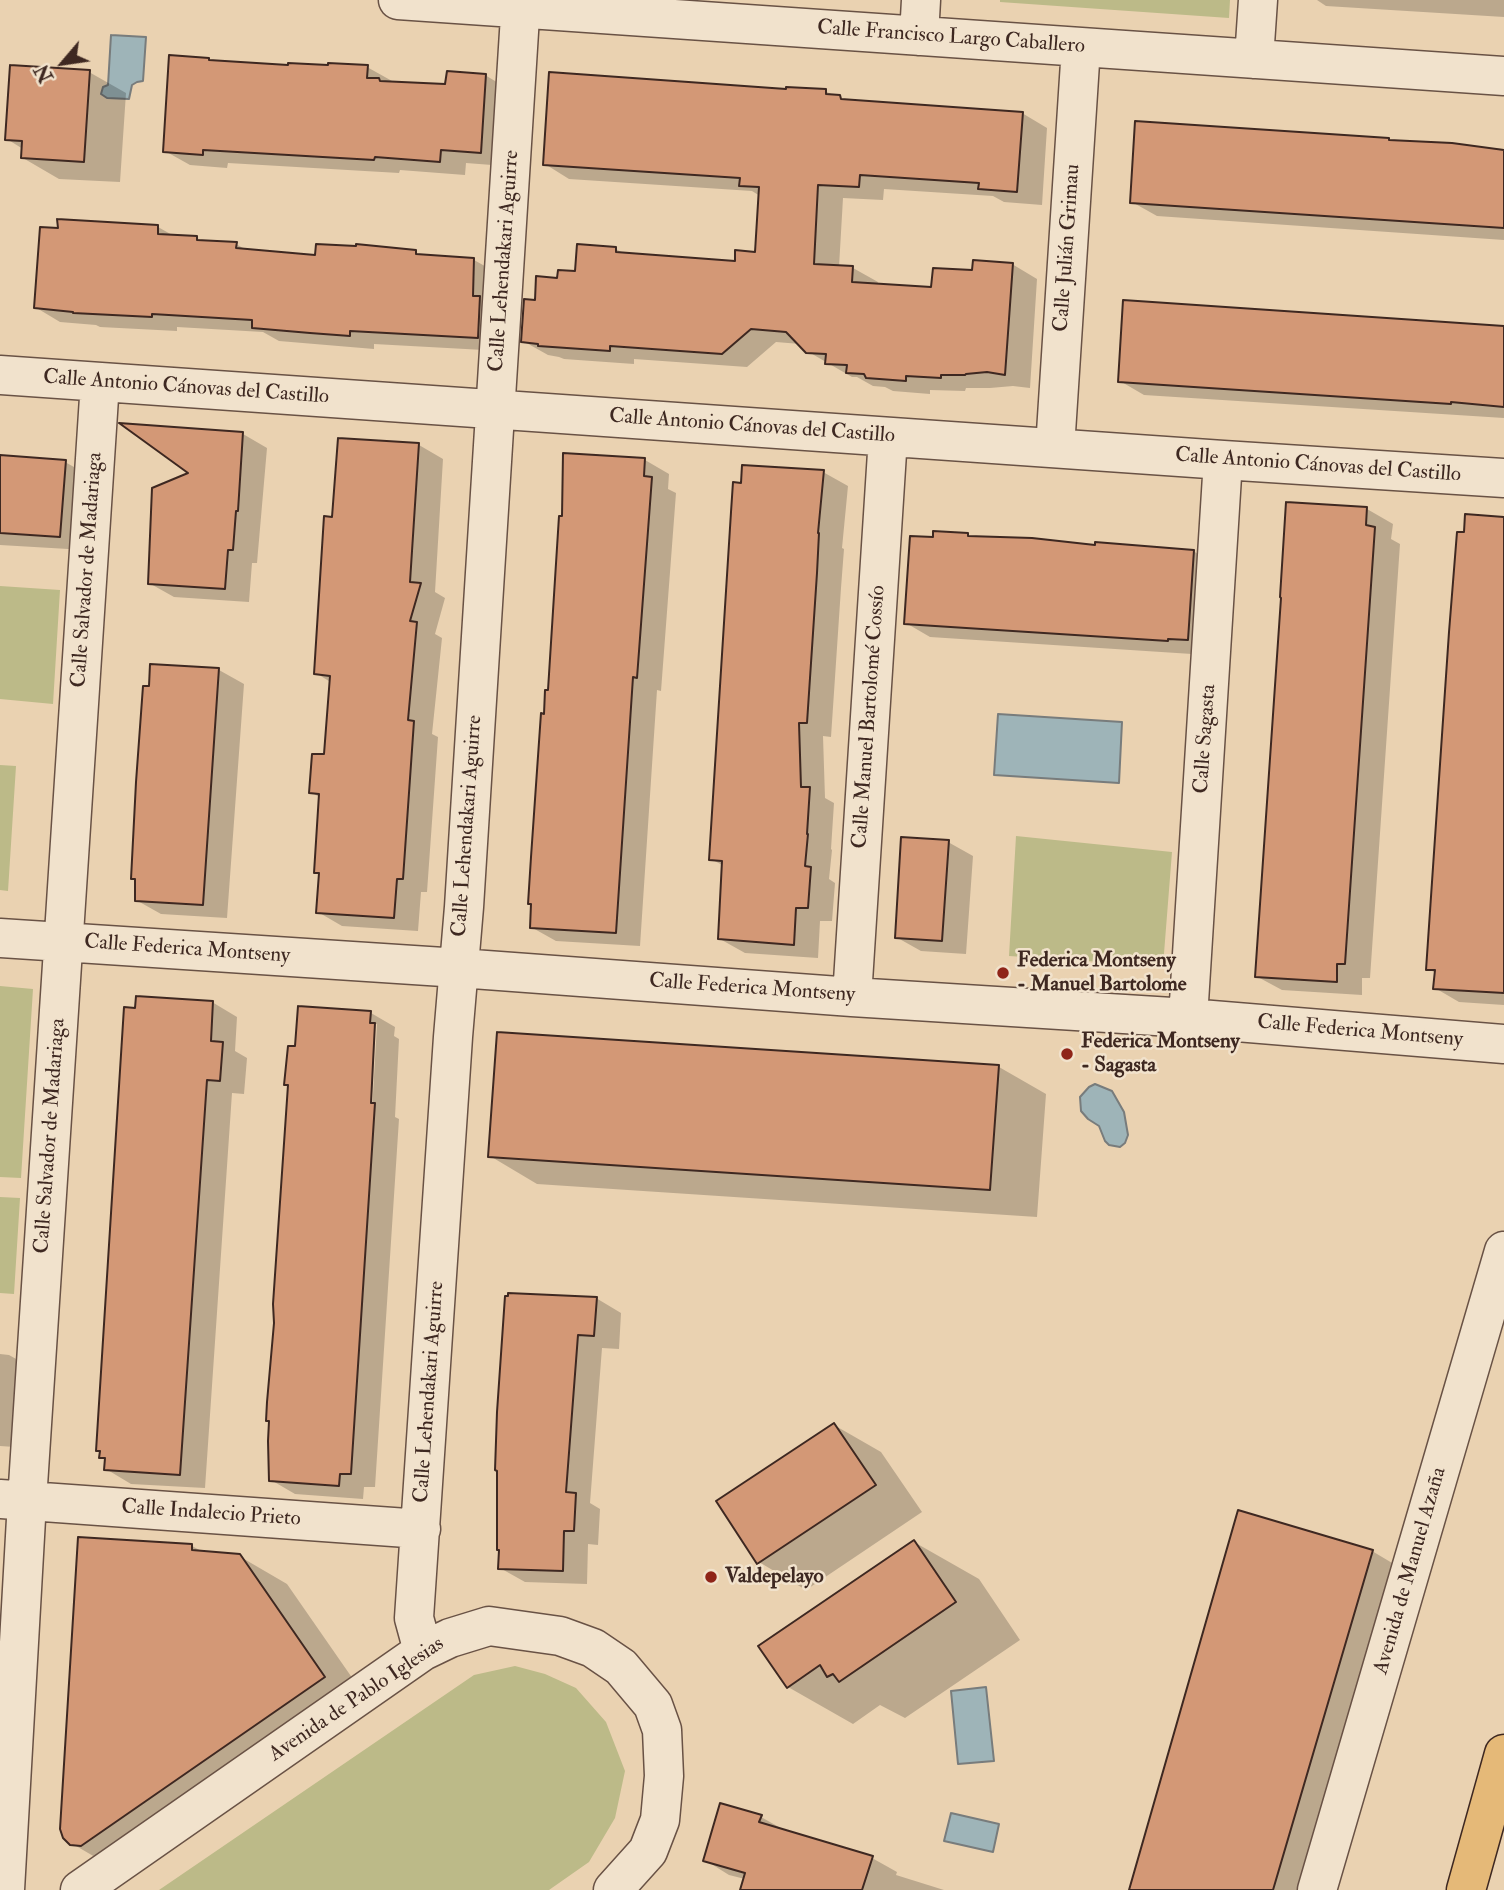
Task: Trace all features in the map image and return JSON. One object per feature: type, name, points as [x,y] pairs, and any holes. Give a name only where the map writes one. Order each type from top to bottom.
[{"type":"highway","points":[[1466,1890],[1504,1754]]},
{"type":"street","name":"Calle Francisco Largo Caballero","points":[[398,0],[920,18],[1081,47],[1504,76]]},
{"type":"street","points":[[1254,59],[1258,0]]},
{"type":"street","name":"Calle Lehendakari Aguirre","points":[[423,1651],[414,1618],[521,4]]},
{"type":"street","name":"Calle Julián Grimau","points":[[1055,448],[1081,47]]},
{"type":"street","name":"Calle Antonio Cánovas del Castillo","points":[[0,375],[1504,478]]},
{"type":"street","name":"Calle Salvador de Madariaga","points":[[5,1890],[14,1500],[64,943],[100,382]]},
{"type":"street","name":"Calle Manuel Bartolomé Cossío","points":[[852,997],[888,437]]},
{"type":"street","name":"Calle Sagasta","points":[[1188,1018],[1223,460]]},
{"type":"street","name":"Calle Federica Montseny","points":[[0,938],[1188,1018],[1504,1044]]},
{"type":"street","name":"Avenida de Manuel Azaña","points":[[1317,1890],[1504,1251]]},
{"type":"street","name":"Calle Indalecio Prieto","points":[[14,1500],[421,1529]]},
{"type":"street","name":"Avenida de Pablo Iglesias","points":[[80,1890],[423,1651],[450,1638],[489,1626],[560,1636],[593,1648],[621,1667],[653,1705],[662,1730],[664,1776],[660,1820],[648,1851],[614,1890]]},
{"type":"shaded area","points":[[1000,0],[1230,0],[1229,18]]},
{"type":"shaded area","points":[[0,586],[60,590],[53,704],[0,699]]},
{"type":"shaded area","points":[[0,765],[16,766],[8,891],[0,890]]},
{"type":"shaded area","points":[[1016,836],[1172,852],[1163,966],[1009,956]]},
{"type":"shaded area","points":[[0,986],[33,989],[21,1178],[0,1177]]},
{"type":"shaded area","points":[[0,1197],[20,1198],[14,1294],[0,1293]]},
{"type":"shaded area","points":[[515,1666],[545,1674],[576,1688],[606,1722],[625,1771],[615,1818],[589,1862],[549,1890],[159,1890],[474,1675]]},
{"type":"water","points":[[111,35],[146,37],[143,81],[132,85],[129,99],[107,98],[101,94],[103,87],[108,85]]},
{"type":"water","points":[[998,714],[1122,722],[1119,783],[994,775]]},
{"type":"water","points":[[1095,1084],[1112,1091],[1124,1112],[1128,1135],[1120,1147],[1109,1145],[1099,1126],[1081,1111],[1080,1097]]},
{"type":"water","points":[[986,1687],[994,1761],[958,1764],[951,1691]]},
{"type":"water","points":[[951,1813],[999,1824],[993,1852],[944,1841]]},
{"type":"building","points":[[169,55],[288,65],[368,65],[367,78],[379,78],[380,81],[445,84],[447,71],[486,74],[481,153],[441,150],[440,162],[203,150],[203,155],[163,152]]},
{"type":"building","points":[[10,65],[90,70],[84,162],[21,158],[22,141],[5,140]]},
{"type":"building","points":[[549,72],[786,89],[826,89],[826,94],[840,95],[841,99],[1023,112],[1017,192],[978,189],[979,183],[860,175],[859,187],[818,185],[814,264],[853,266],[852,282],[931,287],[933,268],[972,270],[973,260],[1013,263],[1005,375],[987,372],[941,375],[941,378],[906,376],[906,381],[866,378],[864,374],[846,373],[847,365],[825,364],[826,354],[806,353],[786,332],[751,329],[722,354],[610,346],[610,351],[538,346],[521,342],[524,299],[535,300],[536,276],[557,278],[558,270],[575,271],[577,244],[616,247],[616,252],[735,261],[735,250],[755,252],[759,187],[739,186],[740,178],[543,165]]},
{"type":"building","points":[[1135,121],[1389,138],[1504,150],[1504,228],[1130,203]]},
{"type":"building","points":[[57,219],[158,225],[158,234],[237,242],[236,248],[315,255],[316,244],[356,244],[416,250],[416,254],[474,258],[473,296],[480,296],[478,338],[350,331],[350,336],[252,328],[252,320],[73,313],[34,308],[40,227],[58,228]]},
{"type":"building","points":[[1123,300],[1504,326],[1504,407],[1118,382]]},
{"type":"building","points":[[119,423],[243,432],[238,511],[233,550],[228,550],[225,589],[148,584],[152,488],[188,473]]},
{"type":"building","points":[[338,438],[419,443],[410,582],[421,583],[410,621],[417,622],[408,720],[414,721],[403,879],[397,879],[394,918],[316,913],[319,873],[314,873],[319,794],[309,793],[312,754],[324,754],[330,676],[314,674],[324,516],[332,517]]},
{"type":"building","points":[[563,453],[645,458],[644,476],[652,477],[637,678],[633,677],[616,933],[530,928],[531,904],[528,904],[541,713],[544,714],[545,690],[548,690],[559,516],[562,516]]},
{"type":"building","points":[[0,455],[66,460],[60,537],[0,533]]},
{"type":"building","points":[[742,465],[824,470],[807,723],[799,723],[801,787],[810,787],[805,866],[811,867],[808,908],[796,908],[794,945],[718,939],[722,861],[709,860],[733,482],[741,483]]},
{"type":"building","points":[[1286,502],[1367,507],[1366,525],[1375,527],[1345,964],[1337,964],[1337,982],[1255,977]]},
{"type":"building","points":[[1465,514],[1504,517],[1504,993],[1433,989],[1435,970],[1426,970],[1457,532],[1464,532]]},
{"type":"building","points":[[933,531],[968,533],[968,536],[1194,550],[1188,640],[1168,641],[904,624],[910,536],[933,537]]},
{"type":"building","points":[[150,664],[219,668],[203,905],[135,901],[135,879],[131,879],[136,782],[143,686],[149,686]]},
{"type":"building","points":[[901,837],[949,840],[942,941],[895,938]]},
{"type":"building","points":[[136,996],[213,1001],[211,1041],[223,1042],[220,1081],[207,1080],[180,1475],[104,1470],[105,1458],[99,1458],[100,1451],[96,1451],[124,1007],[135,1008]]},
{"type":"building","points":[[298,1006],[371,1011],[370,1023],[375,1023],[371,1103],[375,1103],[351,1474],[340,1474],[339,1486],[269,1481],[269,1421],[266,1421],[288,1085],[284,1085],[288,1046],[295,1046]]},
{"type":"building","points":[[497,1032],[999,1065],[990,1190],[488,1157]]},
{"type":"building","points":[[508,1293],[597,1297],[594,1336],[578,1335],[566,1492],[576,1493],[574,1531],[564,1531],[563,1571],[498,1569],[495,1470],[497,1412],[505,1296],[508,1296]]},
{"type":"building","points":[[834,1423],[876,1485],[757,1564],[716,1501]]},
{"type":"building","points":[[1238,1510],[1373,1550],[1273,1890],[1129,1890]]},
{"type":"building","points":[[78,1537],[192,1544],[192,1550],[240,1554],[325,1677],[81,1846],[70,1845],[63,1838],[60,1829]]},
{"type":"building","points":[[914,1540],[956,1602],[839,1682],[833,1674],[827,1677],[820,1665],[787,1688],[758,1646]]},
{"type":"building","points":[[720,1803],[762,1815],[759,1822],[873,1856],[862,1890],[740,1890],[745,1873],[703,1861]]},
{"type":"place","name":"Federica Montseny - Manuel Bartolome","points":[[1003,973]]},
{"type":"place","name":"Federica Montseny - Sagasta","points":[[1067,1054]]},
{"type":"place","name":"Valdepelayo","points":[[711,1577]]}]
